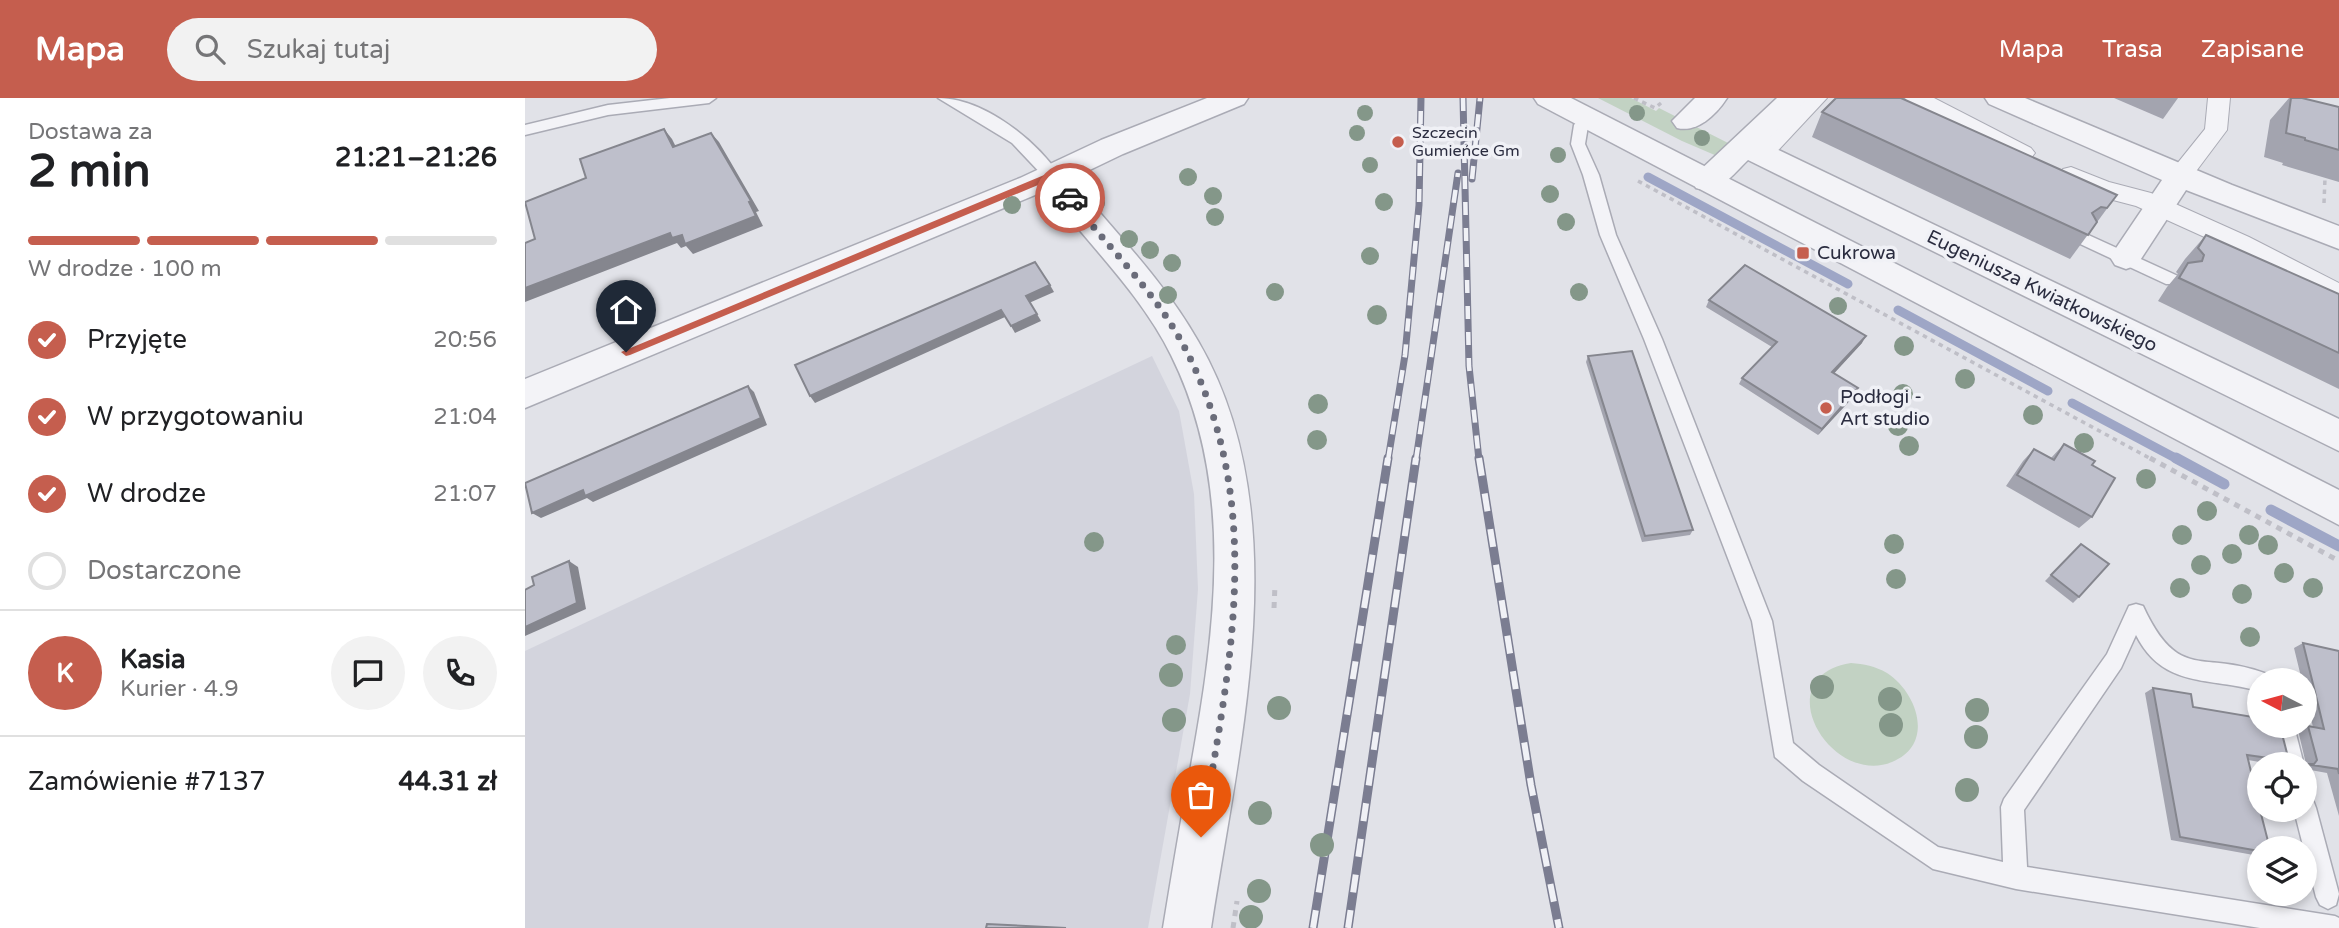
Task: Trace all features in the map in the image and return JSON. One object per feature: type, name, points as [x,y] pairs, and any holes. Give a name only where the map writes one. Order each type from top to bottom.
[{"type":"street","points":[[525,394],[1234,98]]},
{"type":"street","points":[[1548,98],[2339,509]]},
{"type":"street","points":[[1687,121],[1713,98]]},
{"type":"street","points":[[1754,150],[1794,98]]},
{"type":"street","points":[[1707,181],[1754,150],[1816,98]]},
{"type":"street","points":[[1916,98],[1983,135],[2102,189],[2143,199],[2240,243],[2339,294]]},
{"type":"street","points":[[2000,98],[2180,176],[2339,238]]},
{"type":"street","points":[[2126,257],[2180,176],[2216,130],[2219,98]]},
{"type":"street","name":"Eugeniusza Kwiatkowskiego","points":[[1754,150],[2339,436]]},
{"type":"street","points":[[1052,176],[1143,285],[1179,338],[1214,418],[1227,471],[1236,557],[1232,646],[1187,928]]},
{"type":"lane","points":[[525,130],[608,110],[709,98]]},
{"type":"lane","points":[[945,98],[1001,127],[1030,150],[1052,176]]},
{"type":"lane","points":[[1587,118],[1581,125],[1578,144],[1591,175],[1608,235],[1653,339],[1762,621],[1783,749],[1811,773],[1933,857],[2016,877],[2335,928]]},
{"type":"lane","points":[[2084,239],[2172,279]]},
{"type":"lane","points":[[2016,877],[2012,807],[2114,661],[2136,613],[2147,637],[2163,658],[2183,667],[2247,676]]},
{"type":"lane","points":[[2309,822],[2328,897]]},
{"type":"path","points":[[1634,98],[1655,108],[1667,98]]},
{"type":"path","points":[[1634,178],[2339,561]]},
{"type":"path","points":[[2324,208],[2325,178]]},
{"type":"shaded area","points":[[1152,356],[1179,411],[1194,494],[1198,589],[1190,694],[1148,928],[525,928],[525,651]]},
{"type":"green space","points":[[1598,98],[1631,98],[1656,111],[1659,108],[1730,144],[1717,156]]},
{"type":"green space","points":[[1851,663],[1887,673],[1898,682],[1914,705],[1917,732],[1914,744],[1892,762],[1869,765],[1848,759],[1830,745],[1816,727],[1810,707],[1813,688],[1826,672]]},
{"type":"building","points":[[1836,98],[1901,98],[2117,195],[2107,208],[2101,207],[2092,213],[2097,222],[2088,235],[1822,112]]},
{"type":"building","points":[[2291,98],[2339,107],[2339,150],[2286,133]]},
{"type":"building","points":[[664,129],[673,147],[711,133],[751,201],[749,202],[756,216],[685,244],[682,235],[672,238],[670,233],[525,288],[525,243],[535,239],[525,202],[586,178],[580,159]]},
{"type":"building","points":[[2206,235],[2339,294],[2339,353],[2179,278],[2188,263],[2202,261],[2204,255],[2198,248]]},
{"type":"building","points":[[1035,262],[1050,285],[1026,296],[1037,314],[1011,326],[1001,310],[810,396],[795,365]]},
{"type":"building","points":[[1745,265],[1866,336],[1832,372],[1858,388],[1822,429],[1742,378],[1777,342],[1709,300]]},
{"type":"building","points":[[1632,351],[1693,530],[1645,536],[1588,356]]},
{"type":"building","points":[[748,386],[761,418],[585,496],[583,490],[532,513],[525,483]]},
{"type":"building","points":[[2064,444],[2095,461],[2092,465],[2115,478],[2092,517],[2017,475],[2034,449],[2054,460]]},
{"type":"building","points":[[2081,544],[2109,564],[2079,597],[2051,575]]},
{"type":"building","points":[[569,561],[577,603],[525,627],[525,590],[534,585],[532,577]]},
{"type":"building","points":[[2303,643],[2339,651],[2339,774],[2338,769],[2317,766],[2317,752],[2311,738],[2317,738],[2317,728],[2324,729],[2317,700],[2317,668],[2309,668]]},
{"type":"building","points":[[2153,688],[2191,694],[2193,707],[2247,716],[2247,738],[2283,738],[2287,752],[2247,752],[2247,822],[2263,822],[2267,836],[2247,836],[2247,849],[2180,837]]},
{"type":"building","points":[[987,924],[1066,928],[986,928]]},
{"type":"waterway","points":[[1648,177],[1848,284]]},
{"type":"waterway","points":[[1898,310],[2048,391]]},
{"type":"waterway","points":[[2072,403],[2179,460]]},
{"type":"waterway","points":[[2176,458],[2224,484]]},
{"type":"waterway","points":[[2271,510],[2339,546]]},
{"type":"railway","points":[[1388,460],[1405,355],[1419,205],[1421,98]]},
{"type":"railway","points":[[1463,98],[1469,366],[1479,460]]},
{"type":"railway","points":[[1472,179],[1480,98]]},
{"type":"railway","points":[[1416,460],[1458,173]]},
{"type":"railway","points":[[1313,928],[1388,458]]},
{"type":"railway","points":[[1348,928],[1416,458]]},
{"type":"railway","points":[[1479,458],[1531,785],[1559,928]]},
{"type":"way so far","points":[[1070,198],[1143,285],[1188,354],[1214,418],[1227,471],[1235,538],[1236,578],[1232,646],[1201,837]]},
{"type":"place","name":"Szczecin Gumieńce Gm","points":[[1398,142]]},
{"type":"place","name":"Cukrowa","points":[[1803,253]]},
{"type":"place","name":"Podłogi - Art studio","points":[[1826,408]]},
{"type":"route","points":[[626,352],[1052,176],[1070,198]]}]
